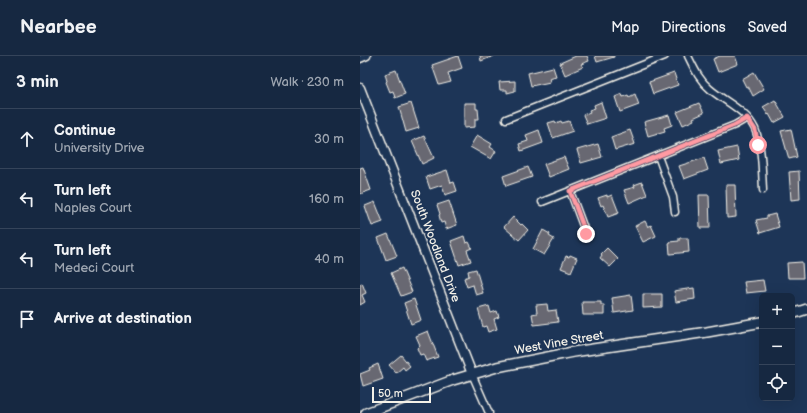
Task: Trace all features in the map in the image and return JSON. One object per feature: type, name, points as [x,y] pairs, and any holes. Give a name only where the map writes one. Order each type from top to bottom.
[{"type":"main road","points":[[795,313],[807,309]]},
{"type":"main road","name":"West Vine Street","points":[[366,413],[472,374],[510,364],[573,352],[707,332],[759,323]]},
{"type":"street","points":[[360,59],[367,56]]},
{"type":"street","points":[[506,119],[665,56]]},
{"type":"street","points":[[688,56],[697,75],[709,89],[738,109],[747,118],[755,130],[761,158],[763,190]]},
{"type":"street","name":"South Woodland Drive","points":[[360,88],[472,374],[489,413]]},
{"type":"street","points":[[542,202],[735,125],[747,118]]},
{"type":"street","points":[[658,156],[673,197],[675,212]]},
{"type":"street","points":[[570,191],[586,234]]},
{"type":"building","points":[[458,56],[462,68],[448,73],[451,82],[439,85],[432,65]]},
{"type":"building","points":[[480,56],[494,56],[481,61]]},
{"type":"building","points":[[576,56],[587,56],[589,61],[581,64],[583,67],[565,75],[560,63]]},
{"type":"building","points":[[595,56],[614,56],[614,57],[597,62]]},
{"type":"building","points":[[720,56],[735,56],[738,64],[718,72],[713,59]]},
{"type":"building","points":[[553,67],[556,76],[549,78],[550,82],[531,86],[528,73]]},
{"type":"building","points":[[396,70],[405,94],[395,98],[393,91],[390,92],[385,74]]},
{"type":"building","points":[[754,72],[764,89],[753,96],[748,86],[746,87],[742,79]]},
{"type":"building","points":[[674,73],[678,85],[653,94],[649,82]]},
{"type":"building","points":[[515,81],[515,91],[507,93],[507,90],[500,90],[499,82]]},
{"type":"building","points":[[622,94],[623,97],[628,95],[629,97],[635,94],[639,105],[620,112],[615,97]]},
{"type":"building","points":[[775,100],[785,117],[774,123],[763,107]]},
{"type":"building","points":[[601,102],[606,118],[587,124],[583,115],[590,112],[589,110],[595,108],[594,105]]},
{"type":"building","points":[[411,103],[419,128],[406,132],[399,107]]},
{"type":"building","points":[[464,103],[476,103],[479,119],[475,119],[475,127],[464,128]]},
{"type":"building","points":[[699,103],[704,113],[683,125],[677,112]]},
{"type":"building","points":[[669,115],[672,125],[664,128],[665,131],[648,136],[644,122]]},
{"type":"building","points":[[555,121],[556,123],[561,121],[562,123],[569,121],[573,131],[553,138],[548,123]]},
{"type":"building","points":[[791,129],[797,157],[789,159],[781,131]]},
{"type":"building","points":[[539,130],[543,143],[521,151],[519,144],[528,141],[526,135]]},
{"type":"building","points":[[630,130],[635,144],[615,150],[611,137]]},
{"type":"building","points":[[477,135],[492,144],[490,147],[496,151],[491,159],[470,147]]},
{"type":"building","points":[[424,136],[434,158],[422,164],[412,141]]},
{"type":"building","points":[[598,144],[602,157],[581,163],[577,150]]},
{"type":"building","points":[[737,147],[739,160],[721,164],[718,151]]},
{"type":"building","points":[[564,157],[569,169],[549,177],[544,164]]},
{"type":"building","points":[[704,158],[708,170],[684,179],[679,166]]},
{"type":"building","points":[[363,167],[371,190],[360,194],[360,168]]},
{"type":"building","points":[[528,167],[532,177],[506,186],[503,176]]},
{"type":"building","points":[[447,170],[451,183],[454,182],[457,191],[445,195],[442,185],[430,189],[426,177]]},
{"type":"building","points":[[799,171],[800,199],[791,200],[789,172]]},
{"type":"building","points":[[642,182],[647,195],[629,203],[624,190],[635,187],[634,185]]},
{"type":"building","points":[[726,185],[735,185],[736,217],[727,218]]},
{"type":"building","points":[[607,195],[607,197],[612,195],[619,213],[608,217],[598,198]]},
{"type":"building","points":[[699,195],[709,195],[710,228],[700,228]]},
{"type":"building","points":[[449,201],[457,225],[446,229],[444,222],[441,223],[437,205]]},
{"type":"building","points":[[375,202],[383,222],[372,226],[365,206]]},
{"type":"building","points":[[775,214],[779,227],[760,233],[756,220],[767,218],[767,216]]},
{"type":"building","points":[[513,217],[528,230],[519,240],[504,227]]},
{"type":"building","points":[[645,221],[648,227],[651,225],[656,236],[643,242],[635,226]]},
{"type":"building","points":[[543,230],[550,234],[549,236],[554,239],[544,255],[533,249]]},
{"type":"building","points":[[388,234],[397,256],[386,260],[378,238]]},
{"type":"building","points":[[464,236],[466,243],[469,242],[472,248],[467,250],[471,261],[459,265],[451,241]]},
{"type":"building","points":[[679,238],[688,238],[689,252],[670,254],[669,242],[679,241]]},
{"type":"building","points":[[607,248],[618,259],[610,267],[600,258],[602,255],[601,254]]},
{"type":"building","points":[[570,255],[577,258],[571,272],[561,268],[566,256],[569,257]]},
{"type":"building","points":[[802,262],[803,278],[788,278],[787,263]]},
{"type":"building","points":[[402,268],[412,292],[401,296],[391,273]]},
{"type":"building","points":[[476,269],[483,293],[476,295],[473,285],[467,287],[464,278],[469,276],[468,271]]},
{"type":"building","points":[[763,280],[765,291],[746,293],[744,282]]},
{"type":"building","points":[[362,283],[366,293],[362,295],[365,302],[360,305],[360,284]]},
{"type":"building","points":[[694,288],[695,299],[676,302],[674,291]]},
{"type":"building","points":[[643,294],[662,294],[662,307],[643,308]]},
{"type":"building","points":[[631,295],[633,310],[614,313],[612,298]]},
{"type":"building","points":[[414,299],[421,320],[411,324],[404,303]]},
{"type":"building","points":[[582,302],[601,302],[601,305],[604,305],[604,315],[583,315]]},
{"type":"building","points":[[547,304],[548,311],[556,310],[558,322],[534,325],[532,314],[537,313],[536,305]]},
{"type":"building","points":[[489,306],[491,313],[497,311],[499,317],[494,319],[497,329],[488,332],[486,326],[483,327],[478,309]]},
{"type":"building","points":[[428,331],[438,357],[426,361],[423,354],[420,355],[417,348],[420,345],[416,336]]},
{"type":"building","points":[[401,355],[410,366],[405,370],[403,367],[396,373],[389,365]]},
{"type":"building","points":[[378,364],[383,379],[363,386],[360,374],[370,370],[369,368]]},
{"type":"route","points":[[586,234],[570,191],[735,125],[747,118],[755,130],[758,145]]}]
